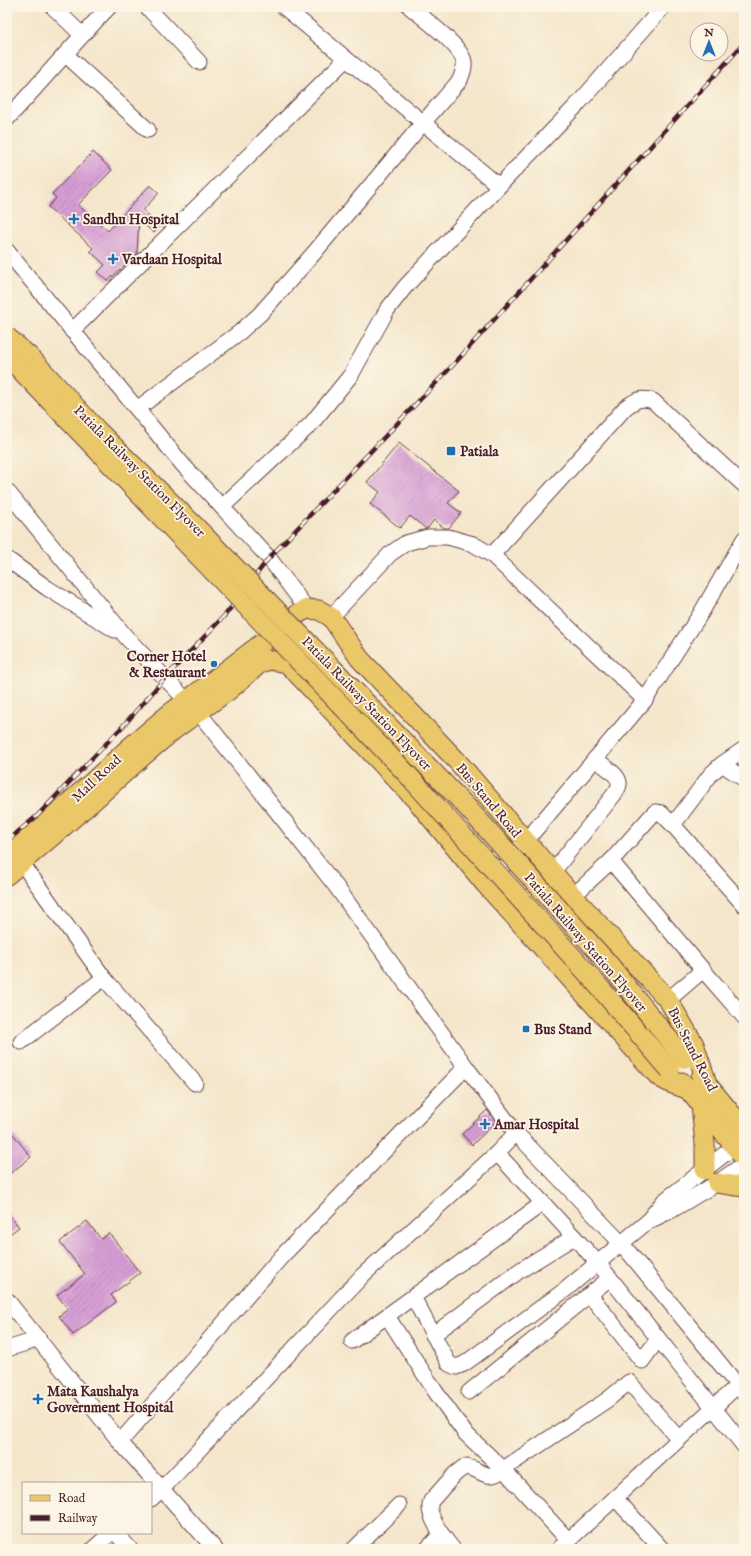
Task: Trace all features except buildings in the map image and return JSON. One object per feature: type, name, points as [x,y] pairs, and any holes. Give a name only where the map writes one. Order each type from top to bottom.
[{"type":"main road","name":"Patiala Railway Station Flyover","points":[[7,337],[30,358],[97,430],[195,526],[465,805],[607,962],[677,1064],[690,1090]]},
{"type":"main road","name":"Patiala Railway Station Flyover","points":[[7,356],[407,774],[589,975],[677,1064],[708,1086]]},
{"type":"main road","points":[[307,609],[319,610],[331,617]]},
{"type":"main road","name":"Bus Stand Road","points":[[175,730],[193,707],[299,613],[307,609]]},
{"type":"main road","name":"Bus Stand Road","points":[[331,617],[360,659],[457,761],[572,896],[668,1000],[694,1044],[708,1086],[744,1129]]},
{"type":"main road","name":"Bus Stand Road","points":[[193,707],[229,690],[259,664],[269,660],[287,663],[417,800],[486,884],[658,1077],[670,1084],[690,1090],[701,1106],[741,1148]]},
{"type":"main road","name":"Mall Road","points":[[12,865],[90,784],[130,747],[193,707]]},
{"type":"main road","name":"Mall Road","points":[[12,865],[175,730]]},
{"type":"main road","points":[[723,1104],[744,1107]]},
{"type":"main road","points":[[701,1106],[705,1144],[711,1176],[744,1187]]},
{"type":"street","points":[[53,7],[82,35]]},
{"type":"street","points":[[7,119],[109,7]]},
{"type":"street","points":[[147,7],[199,62]]},
{"type":"street","points":[[284,7],[499,186]]},
{"type":"street","points":[[137,409],[240,332],[260,314],[314,253],[422,122],[460,80],[464,72],[465,63],[462,56],[453,44],[410,7]]},
{"type":"street","points":[[222,507],[322,412],[351,375],[386,310],[405,287],[577,105],[663,7]]},
{"type":"street","points":[[66,55],[148,130]]},
{"type":"street","points":[[72,331],[346,59]]},
{"type":"street","points":[[7,251],[183,465],[268,558],[307,609]]},
{"type":"street","points":[[492,555],[626,407],[635,400],[644,398],[653,401],[744,485]]},
{"type":"street","points":[[7,491],[126,637],[193,707],[335,884],[466,1067],[516,1134],[622,1244],[741,1389],[713,1407],[564,1544],[503,1469],[465,1433],[455,1421],[387,1316]]},
{"type":"street","points":[[331,617],[390,554],[406,543],[428,537],[448,537],[473,544],[492,555],[645,700]]},
{"type":"street","points":[[486,884],[525,842],[645,700],[701,613],[744,539]]},
{"type":"street","points":[[7,559],[47,588],[126,637]]},
{"type":"street","points":[[673,825],[711,774],[722,764],[744,749]]},
{"type":"street","points":[[552,873],[616,792],[619,785],[619,781],[614,775],[595,759]]},
{"type":"street","points":[[722,764],[744,779]]},
{"type":"street","points":[[572,896],[611,861],[655,812],[661,814],[673,825],[744,905]]},
{"type":"street","points":[[611,861],[744,1017]]},
{"type":"street","points":[[12,865],[104,978],[195,1083]]},
{"type":"street","points":[[668,1000],[703,970]]},
{"type":"street","points":[[21,1042],[104,978]]},
{"type":"street","points":[[120,1442],[282,1256],[466,1067]]},
{"type":"street","points":[[215,1549],[157,1494],[358,1281],[516,1134]]},
{"type":"street","points":[[711,1176],[741,1148]]},
{"type":"street","points":[[497,1153],[598,1263],[744,1446]]},
{"type":"street","points":[[413,1297],[449,1364],[456,1367],[464,1364],[565,1290],[622,1244],[647,1222],[664,1201],[711,1176],[744,1164]]},
{"type":"street","points":[[352,1341],[543,1203]]},
{"type":"street","points":[[433,1335],[519,1271],[574,1237]]},
{"type":"street","points":[[470,1392],[610,1278]]},
{"type":"street","points":[[590,1294],[642,1361],[658,1339]]},
{"type":"street","points":[[7,1300],[120,1442],[148,1482]]},
{"type":"street","points":[[7,1349],[39,1339]]},
{"type":"street","points":[[454,1549],[441,1534],[430,1512],[429,1505],[455,1474],[464,1468],[475,1468],[486,1475],[491,1476],[607,1400],[628,1382],[679,1439]]},
{"type":"street","points":[[615,1498],[662,1549]]},
{"type":"street","points":[[354,1549],[399,1505]]},
{"type":"street","points":[[93,1549],[110,1534]]},
{"type":"street","points":[[117,1534],[130,1549]]},
{"type":"street","points":[[427,1549],[441,1534]]},
{"type":"railway","points":[[7,841],[37,816],[123,726],[164,679],[226,614],[269,558],[454,364],[744,43]]},
{"type":"place","name":"Sandhu Hospital","points":[[74,219]]},
{"type":"place","name":"Vardaan Hospital","points":[[113,259]]},
{"type":"place","name":"Patiala","points":[[451,451]]},
{"type":"place","name":"Corner Hotel & Restaurant","points":[[214,664]]},
{"type":"place","name":"Bus Stand","points":[[526,1029]]},
{"type":"place","name":"Amar Hospital","points":[[485,1124]]},
{"type":"place","name":"Mata Kaushalya Government Hospital","points":[[38,1399]]}]
